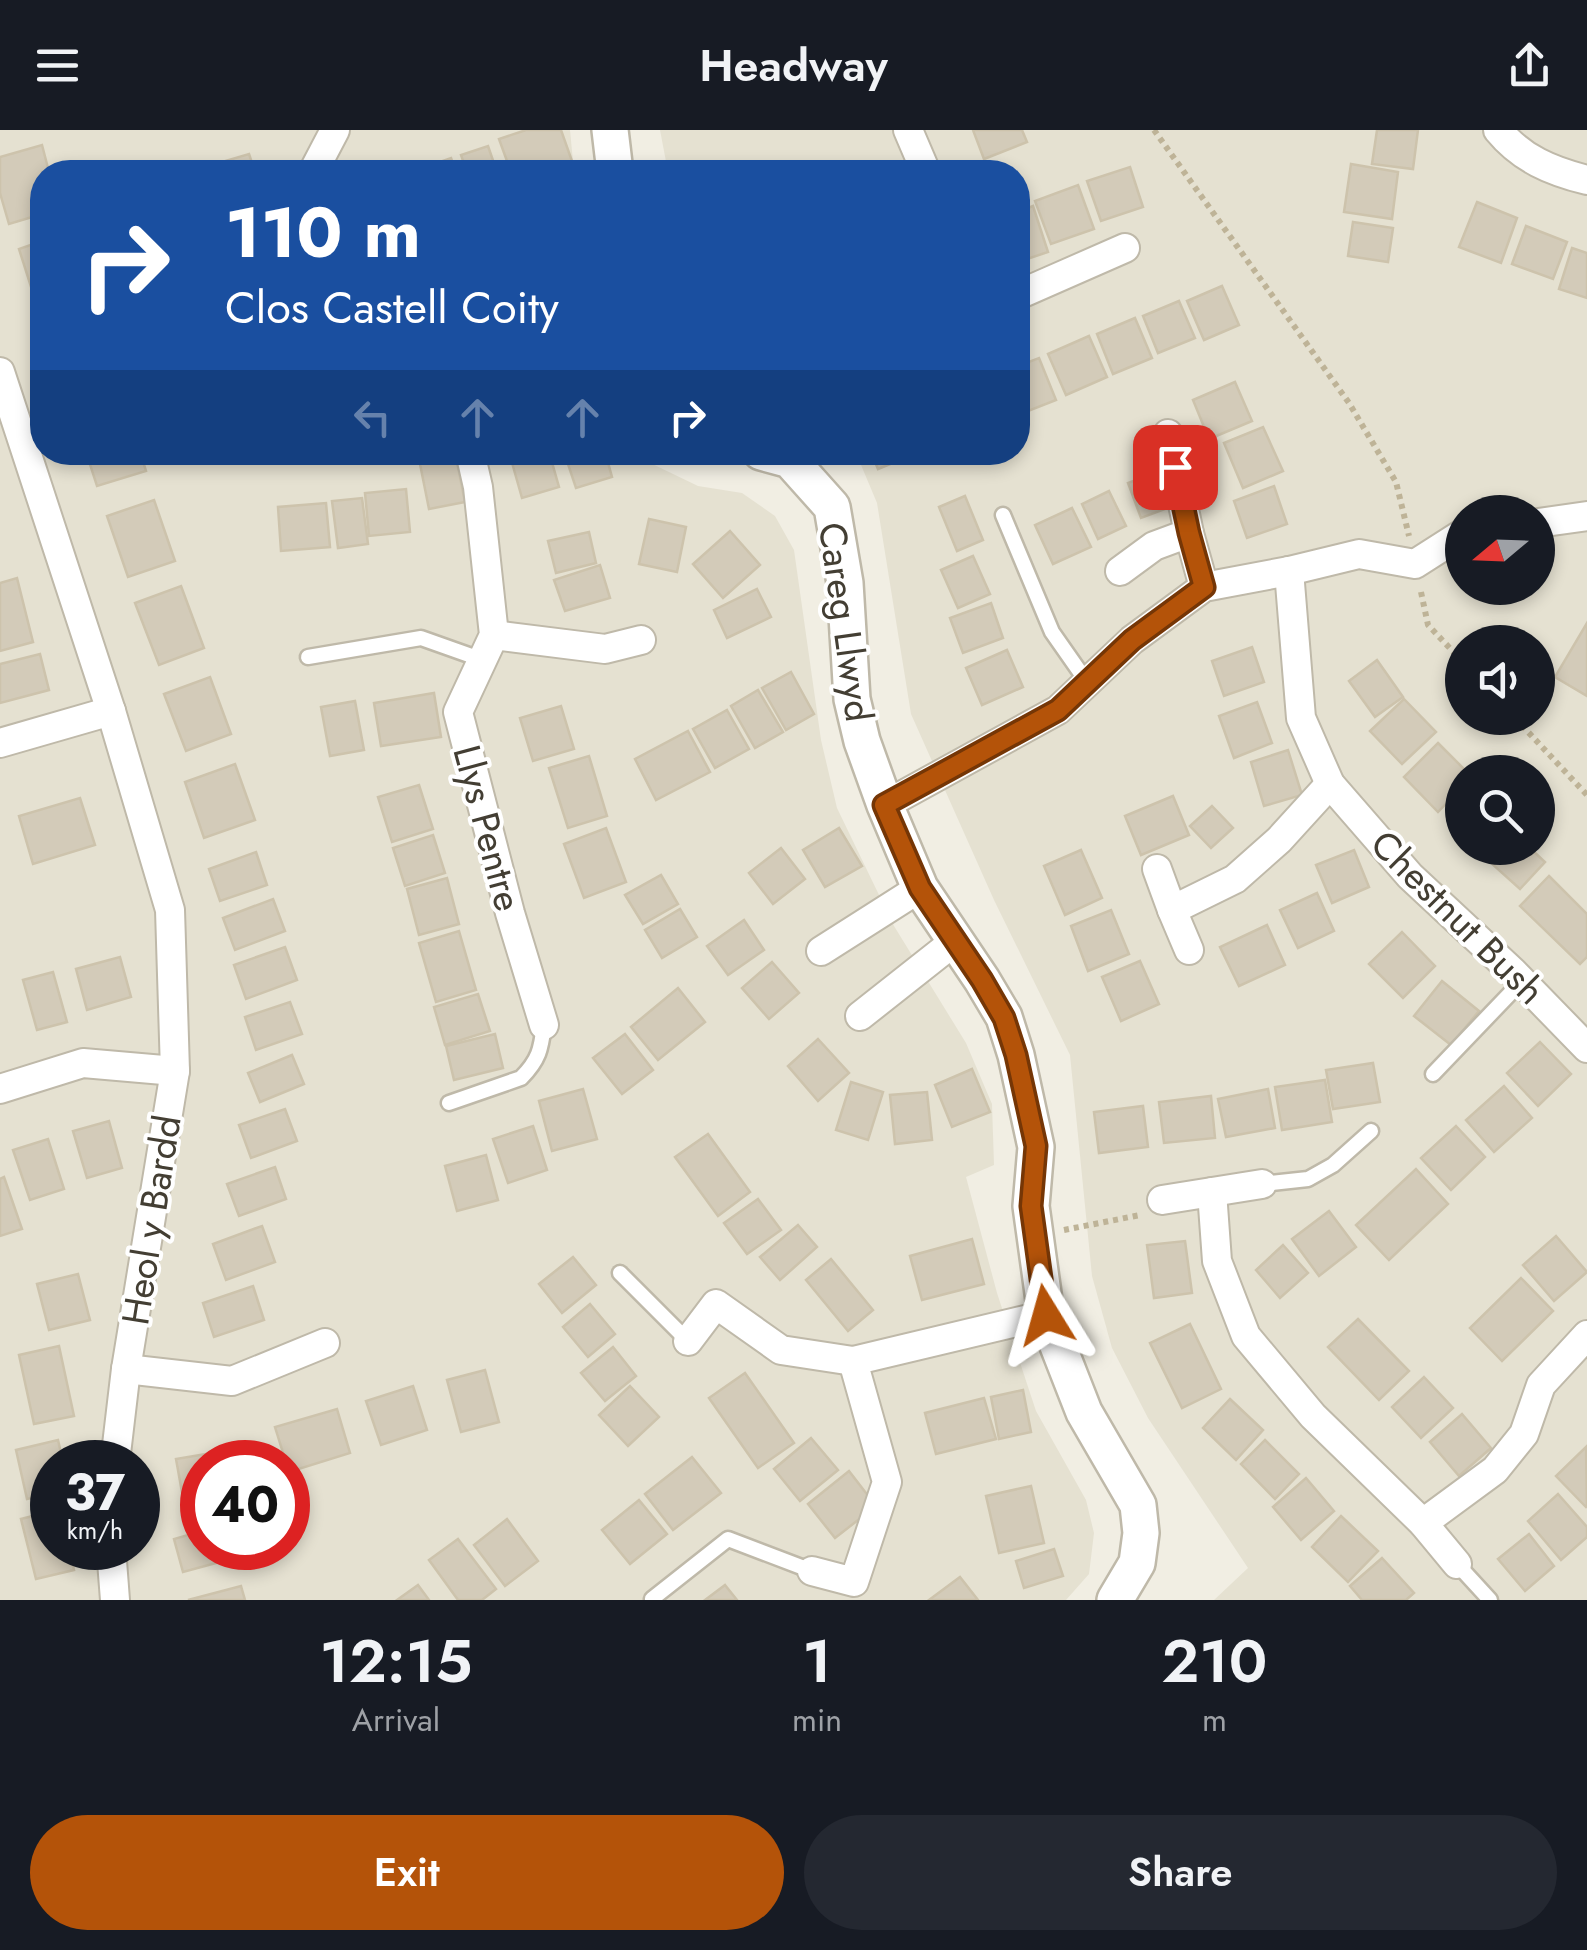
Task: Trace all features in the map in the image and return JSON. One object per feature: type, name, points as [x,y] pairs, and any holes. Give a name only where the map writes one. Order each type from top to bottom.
[{"type":"street","points":[[320,160],[335,130]]},
{"type":"street","points":[[610,130],[614,160]]},
{"type":"street","points":[[908,130],[921,160]]},
{"type":"street","points":[[1498,130],[1511,146],[1530,159],[1587,180]]},
{"type":"street","points":[[1030,290],[1124,248]]},
{"type":"street","name":"Heol y Bardd","points":[[0,372],[6,410],[111,711],[170,910],[175,1071],[118,1440]]},
{"type":"street","points":[[1168,434],[1204,587]]},
{"type":"street","points":[[473,465],[478,488],[488,648],[605,649],[641,640]]},
{"type":"street","name":"Careg Llwyd","points":[[794,465],[832,507],[844,584],[852,699],[884,805],[920,888],[1004,1018],[1023,1085],[1036,1146],[1031,1206],[1046,1315],[1084,1412],[1138,1506],[1141,1533],[1136,1563],[1115,1600]]},
{"type":"street","points":[[1555,521],[1587,516]]},
{"type":"street","points":[[1120,571],[1154,546],[1189,533]]},
{"type":"street","points":[[884,805],[1058,710],[1132,640],[1204,587],[1289,572],[1358,554],[1415,564],[1445,545]]},
{"type":"street","name":"Chestnut Bush","points":[[1289,572],[1301,718],[1330,784],[1410,876],[1587,1048]]},
{"type":"street","name":"Llys Pentre","points":[[488,648],[458,712],[500,877],[544,1025]]},
{"type":"street","points":[[0,743],[111,711]]},
{"type":"street","points":[[1172,910],[1235,879],[1279,840],[1330,784]]},
{"type":"street","points":[[1157,869],[1189,950]]},
{"type":"street","points":[[821,952],[920,888]]},
{"type":"street","points":[[860,1016],[955,941]]},
{"type":"street","name":"Heol y Bardd","points":[[0,1088],[83,1063],[175,1071]]},
{"type":"street","points":[[1162,1200],[1262,1184]]},
{"type":"street","points":[[1212,1192],[1217,1261],[1246,1336],[1313,1416],[1423,1523],[1457,1564]]},
{"type":"street","points":[[688,1341],[716,1304],[781,1350],[852,1361],[1046,1315]]},
{"type":"street","points":[[1423,1523],[1495,1470],[1524,1434],[1541,1385],[1587,1335]]},
{"type":"street","name":"Heol y Bardd","points":[[126,1369],[232,1380],[325,1342]]},
{"type":"street","points":[[812,1571],[854,1591],[887,1482],[852,1361]]},
{"type":"street","points":[[113,1570],[116,1600]]},
{"type":"lane","points":[[1003,516],[1052,632],[1087,682]]},
{"type":"lane","points":[[308,657],[421,638],[488,648]]},
{"type":"lane","points":[[1433,1074],[1522,981]]},
{"type":"lane","points":[[448,1103],[521,1078],[541,1051],[544,1025]]},
{"type":"lane","points":[[1262,1184],[1308,1178],[1334,1165],[1371,1131]]},
{"type":"lane","points":[[620,1273],[688,1341]]},
{"type":"lane","points":[[652,1598],[728,1539],[812,1571]]},
{"type":"lane","points":[[1457,1564],[1490,1600]]},
{"type":"path","points":[[1154,130],[1270,290],[1358,418],[1396,482],[1428,625],[1445,644]]},
{"type":"path","points":[[1530,735],[1587,796]]},
{"type":"path","points":[[1056,1231],[1140,1215],[1162,1200]]},
{"type":"shaded area","points":[[0,130],[570,130],[573,160],[30,160],[30,465],[654,465],[698,486],[742,493],[775,516],[794,550],[821,740],[837,808],[894,926],[966,1043],[992,1104],[994,1165],[966,1177],[997,1293],[1036,1411],[1086,1500],[1094,1533],[1089,1574],[1066,1600],[0,1600]]},
{"type":"shaded area","points":[[660,130],[1587,130],[1587,1600],[1214,1600],[1248,1568],[1148,1418],[1112,1348],[1092,1276],[1070,1055],[994,900],[911,714],[877,503],[861,465],[1030,465],[1030,160],[666,160]]},
{"type":"building","points":[[526,130],[561,130],[572,160],[507,160],[499,139]]},
{"type":"building","points":[[973,130],[1022,130],[1027,142],[984,159]]},
{"type":"building","points":[[1377,130],[1418,130],[1413,169],[1372,164]]},
{"type":"building","points":[[42,145],[46,160],[30,160],[30,218],[9,224],[0,193],[0,157]]},
{"type":"building","points":[[488,146],[493,160],[463,160],[461,155]]},
{"type":"building","points":[[249,154],[251,160],[229,160]]},
{"type":"building","points":[[1351,164],[1398,172],[1392,219],[1344,212]]},
{"type":"building","points":[[1130,167],[1143,207],[1101,221],[1087,181]]},
{"type":"building","points":[[1078,185],[1094,229],[1051,244],[1035,201]]},
{"type":"building","points":[[1477,202],[1517,218],[1501,263],[1459,247]]},
{"type":"building","points":[[1033,206],[1048,252],[1030,258]]},
{"type":"building","points":[[1353,222],[1393,228],[1388,262],[1348,256]]},
{"type":"building","points":[[1526,226],[1567,242],[1553,279],[1512,264]]},
{"type":"building","points":[[30,245],[30,284],[19,249]]},
{"type":"building","points":[[1572,248],[1587,253],[1587,298],[1559,289]]},
{"type":"building","points":[[1222,286],[1239,325],[1204,340],[1187,301]]},
{"type":"building","points":[[1179,301],[1195,338],[1158,353],[1143,316]]},
{"type":"building","points":[[1135,318],[1152,358],[1113,374],[1097,334]]},
{"type":"building","points":[[1089,336],[1107,377],[1066,395],[1048,354]]},
{"type":"building","points":[[1039,358],[1056,400],[1030,410],[1030,361]]},
{"type":"building","points":[[1235,382],[1252,421],[1209,439],[1193,400]]},
{"type":"building","points":[[1263,427],[1283,471],[1243,488],[1224,443]]},
{"type":"building","points":[[90,465],[144,465],[146,471],[97,486]]},
{"type":"building","points":[[420,465],[458,465],[465,502],[429,509]]},
{"type":"building","points":[[513,465],[553,465],[559,487],[522,498]]},
{"type":"building","points":[[568,465],[609,465],[612,477],[576,488]]},
{"type":"building","points":[[1168,468],[1181,503],[1141,518],[1128,483]]},
{"type":"building","points":[[1274,486],[1287,524],[1247,538],[1234,501]]},
{"type":"building","points":[[406,489],[410,532],[369,536],[365,493]]},
{"type":"building","points":[[1109,491],[1126,526],[1098,539],[1082,504]]},
{"type":"building","points":[[965,496],[983,540],[957,551],[939,507]]},
{"type":"building","points":[[362,498],[368,544],[338,548],[332,501]]},
{"type":"building","points":[[154,500],[175,561],[128,577],[107,516]]},
{"type":"building","points":[[326,503],[330,547],[281,551],[278,507]]},
{"type":"building","points":[[1072,508],[1091,547],[1053,564],[1035,525]]},
{"type":"building","points":[[649,519],[686,527],[677,572],[639,564]]},
{"type":"building","points":[[730,531],[760,565],[723,598],[693,564]]},
{"type":"building","points":[[589,532],[596,563],[556,573],[548,541]]},
{"type":"building","points":[[973,556],[990,594],[958,608],[941,570]]},
{"type":"building","points":[[600,565],[610,598],[565,611],[554,580]]},
{"type":"building","points":[[17,578],[33,642],[0,651],[0,583]]},
{"type":"building","points":[[181,586],[204,648],[159,665],[135,603]]},
{"type":"building","points":[[757,589],[771,617],[727,638],[714,610]]},
{"type":"building","points":[[991,603],[1003,638],[963,653],[950,618]]},
{"type":"building","points":[[1587,623],[1587,696],[1555,677]]},
{"type":"building","points":[[1252,647],[1264,682],[1224,696],[1212,661]]},
{"type":"building","points":[[1007,650],[1023,687],[982,705],[966,668]]},
{"type":"building","points":[[40,654],[49,690],[0,703],[0,664]]},
{"type":"building","points":[[1377,660],[1403,697],[1375,717],[1349,681]]},
{"type":"building","points":[[791,672],[814,714],[786,730],[762,688]]},
{"type":"building","points":[[210,677],[231,734],[186,751],[164,694]]},
{"type":"building","points":[[758,690],[783,732],[755,748],[731,706]]},
{"type":"building","points":[[434,693],[441,737],[381,746],[374,703]]},
{"type":"building","points":[[1404,699],[1436,732],[1402,764],[1370,731]]},
{"type":"building","points":[[355,701],[364,750],[330,756],[321,707]]},
{"type":"building","points":[[1257,702],[1272,743],[1234,758],[1219,716]]},
{"type":"building","points":[[561,706],[574,749],[533,761],[520,718]]},
{"type":"building","points":[[727,710],[749,749],[715,768],[693,729]]},
{"type":"building","points":[[688,731],[710,772],[656,800],[635,759]]},
{"type":"building","points":[[1438,743],[1450,755],[1445,755],[1445,805],[1438,812],[1404,777]]},
{"type":"building","points":[[1288,750],[1302,795],[1264,806],[1251,762]]},
{"type":"building","points":[[589,756],[607,816],[568,828],[549,768]]},
{"type":"building","points":[[235,764],[255,820],[204,838],[185,782]]},
{"type":"building","points":[[419,785],[433,829],[392,842],[378,797]]},
{"type":"building","points":[[1173,796],[1189,835],[1141,855],[1125,816]]},
{"type":"building","points":[[80,798],[95,845],[33,864],[19,816]]},
{"type":"building","points":[[1212,806],[1233,828],[1211,848],[1190,826]]},
{"type":"building","points":[[606,828],[626,882],[584,898],[564,844]]},
{"type":"building","points":[[839,828],[862,866],[825,887],[803,850]]},
{"type":"building","points":[[433,835],[445,873],[405,886],[393,848]]},
{"type":"building","points":[[781,848],[805,879],[773,904],[749,873]]},
{"type":"building","points":[[1081,850],[1102,898],[1065,915],[1044,866]]},
{"type":"building","points":[[1354,850],[1369,887],[1332,903],[1316,865]]},
{"type":"building","points":[[256,852],[267,885],[220,901],[209,869]]},
{"type":"building","points":[[1493,865],[1542,865],[1520,889]]},
{"type":"building","points":[[661,875],[678,904],[643,924],[625,895]]},
{"type":"building","points":[[1549,876],[1587,914],[1587,957],[1580,964],[1520,906]]},
{"type":"building","points":[[447,878],[459,924],[419,935],[407,889]]},
{"type":"building","points":[[1317,893],[1334,931],[1298,948],[1280,910]]},
{"type":"building","points":[[273,899],[285,931],[235,950],[223,918]]},
{"type":"building","points":[[680,909],[697,937],[662,958],[645,930]]},
{"type":"building","points":[[1111,910],[1129,954],[1088,971],[1071,926]]},
{"type":"building","points":[[744,920],[764,950],[728,975],[707,946]]},
{"type":"building","points":[[1267,925],[1285,965],[1239,986],[1220,947]]},
{"type":"building","points":[[459,931],[476,990],[436,1002],[419,943]]},
{"type":"building","points":[[1402,932],[1435,966],[1403,998],[1369,964]]},
{"type":"building","points":[[285,947],[297,980],[246,999],[234,965]]},
{"type":"building","points":[[120,957],[131,997],[87,1010],[76,969]]},
{"type":"building","points":[[1140,961],[1159,1004],[1121,1021],[1102,977]]},
{"type":"building","points":[[772,962],[799,993],[769,1019],[742,988]]},
{"type":"building","points":[[53,972],[67,1022],[37,1030],[23,980]]},
{"type":"building","points":[[1442,981],[1479,1011],[1451,1045],[1414,1016]]},
{"type":"building","points":[[678,988],[705,1022],[658,1060],[631,1027]]},
{"type":"building","points":[[478,994],[490,1031],[445,1045],[434,1007]]},
{"type":"building","points":[[290,1002],[302,1034],[256,1050],[245,1017]]},
{"type":"building","points":[[495,1034],[503,1068],[454,1080],[446,1046]]},
{"type":"building","points":[[625,1034],[653,1070],[622,1094],[593,1058]]},
{"type":"building","points":[[818,1039],[849,1073],[818,1101],[788,1066]]},
{"type":"building","points":[[1540,1042],[1571,1074],[1538,1106],[1507,1073]]},
{"type":"building","points":[[292,1055],[304,1084],[260,1102],[248,1073]]},
{"type":"building","points":[[1373,1063],[1380,1102],[1333,1109],[1326,1070]]},
{"type":"building","points":[[972,1069],[990,1112],[952,1127],[935,1085]]},
{"type":"building","points":[[1325,1080],[1332,1122],[1282,1130],[1275,1087]]},
{"type":"building","points":[[851,1082],[883,1092],[868,1140],[836,1130]]},
{"type":"building","points":[[1504,1086],[1532,1118],[1494,1152],[1466,1120]]},
{"type":"building","points":[[583,1089],[597,1139],[552,1151],[539,1101]]},
{"type":"building","points":[[1268,1089],[1275,1128],[1226,1137],[1218,1099]]},
{"type":"building","points":[[927,1092],[932,1140],[895,1144],[890,1095]]},
{"type":"building","points":[[1211,1096],[1215,1138],[1164,1143],[1159,1102]]},
{"type":"building","points":[[1143,1106],[1148,1147],[1099,1153],[1094,1112]]},
{"type":"building","points":[[285,1109],[297,1141],[251,1158],[239,1125]]},
{"type":"building","points":[[109,1121],[122,1168],[87,1178],[73,1131]]},
{"type":"building","points":[[533,1126],[547,1170],[508,1183],[493,1139]]},
{"type":"building","points":[[1456,1126],[1485,1157],[1451,1190],[1421,1158]]},
{"type":"building","points":[[708,1134],[750,1192],[718,1216],[675,1157]]},
{"type":"building","points":[[48,1139],[64,1189],[30,1200],[13,1150]]},
{"type":"building","points":[[486,1155],[498,1200],[457,1211],[445,1166]]},
{"type":"building","points":[[275,1167],[286,1199],[239,1216],[227,1184]]},
{"type":"building","points":[[1416,1169],[1448,1204],[1389,1260],[1356,1225]]},
{"type":"building","points":[[4,1177],[22,1229],[0,1236],[0,1179]]},
{"type":"building","points":[[758,1199],[781,1230],[747,1254],[724,1223]]},
{"type":"building","points":[[1329,1211],[1356,1247],[1319,1276],[1292,1239]]},
{"type":"building","points":[[798,1225],[817,1247],[780,1280],[760,1257]]},
{"type":"building","points":[[262,1226],[275,1262],[226,1280],[213,1244]]},
{"type":"building","points":[[1556,1236],[1587,1272],[1554,1301],[1523,1265]]},
{"type":"building","points":[[972,1239],[984,1284],[922,1300],[910,1256]]},
{"type":"building","points":[[1185,1241],[1192,1293],[1154,1298],[1147,1245]]},
{"type":"building","points":[[1283,1245],[1308,1273],[1280,1298],[1256,1270]]},
{"type":"building","points":[[573,1257],[596,1285],[562,1313],[539,1284]]},
{"type":"building","points":[[831,1259],[873,1310],[848,1331],[806,1280]]},
{"type":"building","points":[[78,1274],[90,1320],[49,1330],[37,1284]]},
{"type":"building","points":[[1521,1278],[1553,1311],[1502,1361],[1470,1328]]},
{"type":"building","points":[[253,1286],[264,1320],[214,1337],[203,1303]]},
{"type":"building","points":[[590,1304],[615,1334],[588,1357],[563,1327]]},
{"type":"building","points":[[1358,1319],[1409,1371],[1379,1400],[1328,1347]]},
{"type":"building","points":[[1190,1324],[1221,1389],[1182,1408],[1150,1343]]},
{"type":"building","points":[[59,1346],[74,1416],[34,1424],[19,1355]]},
{"type":"building","points":[[613,1347],[636,1376],[605,1401],[581,1373]]},
{"type":"building","points":[[485,1370],[499,1422],[461,1432],[447,1380]]},
{"type":"building","points":[[745,1373],[794,1443],[758,1468],[709,1398]]},
{"type":"building","points":[[1424,1377],[1453,1408],[1421,1438],[1392,1407]]},
{"type":"building","points":[[413,1386],[427,1430],[381,1445],[366,1401]]},
{"type":"building","points":[[630,1386],[659,1417],[628,1446],[599,1415]]},
{"type":"building","points":[[1023,1390],[1031,1432],[999,1439],[991,1397]]},
{"type":"building","points":[[984,1398],[996,1439],[936,1454],[925,1413]]},
{"type":"building","points":[[1230,1399],[1263,1430],[1236,1460],[1203,1428]]},
{"type":"building","points":[[337,1409],[350,1453],[310,1465],[310,1440],[279,1440],[275,1427]]},
{"type":"building","points":[[1462,1414],[1491,1448],[1459,1476],[1430,1442]]},
{"type":"building","points":[[811,1438],[838,1470],[800,1501],[774,1469]]},
{"type":"building","points":[[1265,1440],[1299,1474],[1275,1499],[1241,1464]]},
{"type":"building","points":[[30,1447],[30,1498],[27,1499],[16,1450]]},
{"type":"building","points":[[1586,1447],[1587,1506],[1586,1507],[1556,1476]]},
{"type":"building","points":[[692,1457],[721,1493],[673,1530],[645,1494]]},
{"type":"building","points":[[849,1471],[876,1506],[835,1538],[808,1504]]},
{"type":"building","points":[[1306,1478],[1334,1511],[1301,1540],[1273,1507]]},
{"type":"building","points":[[1031,1486],[1044,1543],[999,1553],[986,1496]]},
{"type":"building","points":[[1558,1494],[1587,1527],[1587,1537],[1561,1560],[1528,1521]]},
{"type":"building","points":[[639,1500],[667,1534],[630,1564],[602,1530]]},
{"type":"building","points":[[1341,1516],[1378,1551],[1348,1582],[1312,1547]]},
{"type":"building","points":[[30,1517],[30,1555],[21,1519]]},
{"type":"building","points":[[507,1519],[538,1561],[505,1586],[474,1545]]},
{"type":"building","points":[[1529,1534],[1554,1566],[1525,1591],[1498,1559]]},
{"type":"building","points":[[180,1537],[180,1561],[174,1539]]},
{"type":"building","points":[[458,1539],[496,1589],[482,1600],[458,1600],[429,1560]]},
{"type":"building","points":[[1054,1549],[1063,1576],[1024,1588],[1016,1561]]},
{"type":"building","points":[[1382,1558],[1414,1593],[1406,1600],[1362,1600],[1350,1586]]},
{"type":"building","points":[[34,1570],[74,1570],[36,1579]]},
{"type":"building","points":[[960,1577],[978,1600],[929,1600]]},
{"type":"building","points":[[418,1585],[429,1600],[397,1600]]},
{"type":"building","points":[[725,1585],[737,1600],[705,1600]]},
{"type":"building","points":[[241,1586],[245,1600],[188,1600]]},
{"type":"route","points":[[1046,1315],[1031,1206],[1036,1146],[1016,1055],[1004,1018],[920,888],[884,805],[1058,710],[1132,640],[1204,587],[1175,467]]}]
